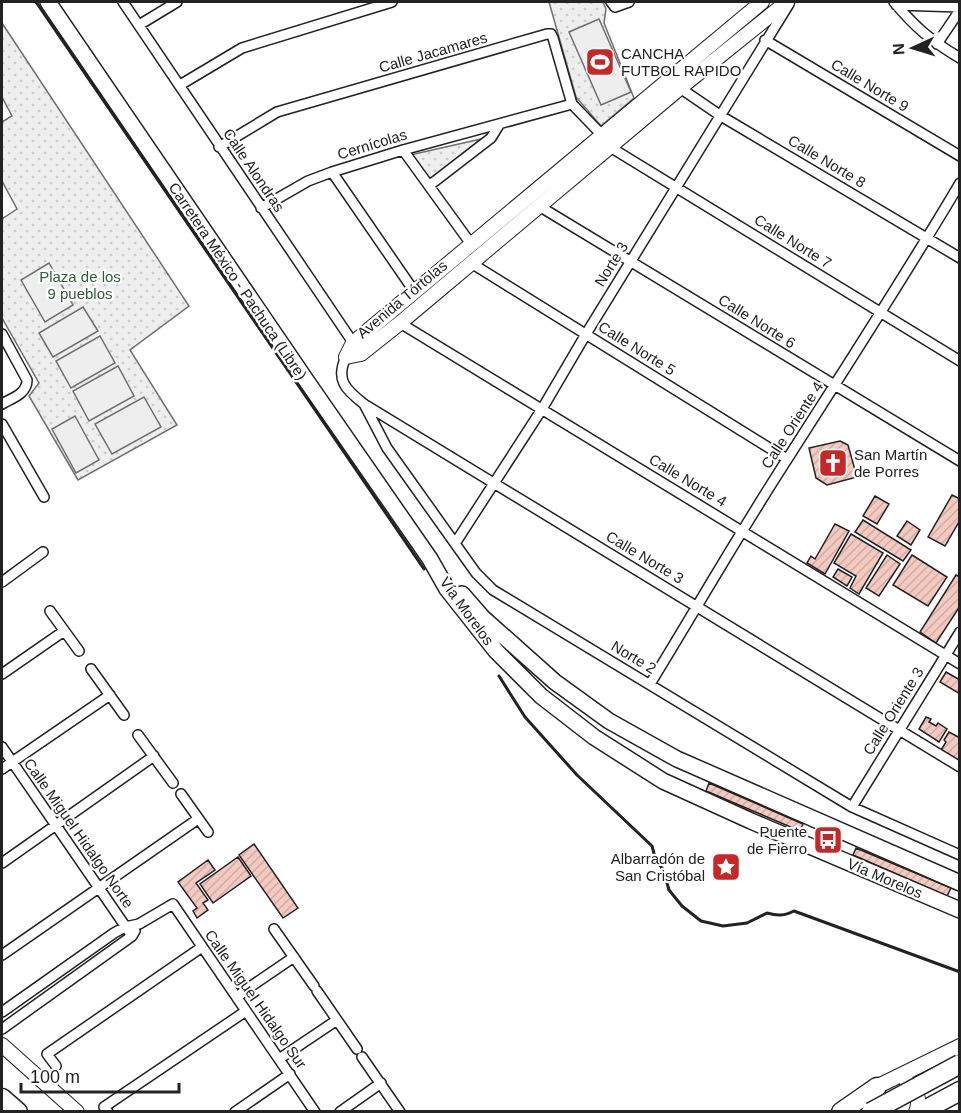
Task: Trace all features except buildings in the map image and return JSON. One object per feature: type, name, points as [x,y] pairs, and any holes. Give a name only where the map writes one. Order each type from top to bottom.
[{"type":"highway","points":[[872,1112],[960,1064]]},
{"type":"highway","points":[[841,1112],[884,1083]]},
{"type":"highway","points":[[921,1112],[960,1091]]},
{"type":"highway","points":[[2,1098],[18,1112]]},
{"type":"main road","name":"Carretera México - Pachuca (Libre)","points":[[48,2],[430,559]]},
{"type":"main road","name":"Vía Morelos","points":[[430,559],[482,617],[555,682],[609,721],[677,759],[960,884]]},
{"type":"main road","name":"Vía Morelos","points":[[430,559],[447,589],[496,651],[541,696],[594,737],[663,781],[960,910]]},
{"type":"street","name":"Calle Alondras","points":[[123,2],[357,348]]},
{"type":"street","points":[[140,25],[177,2]]},
{"type":"street","points":[[180,85],[242,48],[392,2]]},
{"type":"street","points":[[611,2],[615,7],[629,2]]},
{"type":"street","name":"Avenida Tórtolas","points":[[346,357],[414,291],[762,2]]},
{"type":"street","name":"Avenida Tórtolas","points":[[357,348],[400,323],[680,88],[789,2]]},
{"type":"street","name":"Norte 3","points":[[456,542],[542,409],[789,2]]},
{"type":"street","points":[[895,3],[960,9],[937,44]]},
{"type":"street","points":[[895,3],[914,26],[960,58]]},
{"type":"street","name":"Calle Jacamares","points":[[219,147],[277,112],[548,34],[551,34],[553,38],[572,104],[601,134]]},
{"type":"street","name":"Calle Norte 9","points":[[765,40],[960,156]]},
{"type":"street","name":"Calle Norte 8","points":[[680,88],[721,116],[960,258]]},
{"type":"street","name":"Cernícolas","points":[[261,208],[308,181],[332,172],[403,150],[572,104]]},
{"type":"street","points":[[430,185],[491,138],[499,125]]},
{"type":"street","name":"Calle Norte 7","points":[[610,147],[960,361]]},
{"type":"street","points":[[403,150],[471,244]]},
{"type":"street","points":[[332,172],[414,291]]},
{"type":"street","name":"Calle Oriente 4","points":[[650,684],[787,459],[835,386],[960,183]]},
{"type":"street","name":"Calle Norte 6","points":[[539,206],[960,461]]},
{"type":"street","name":"Calle Norte 5","points":[[471,263],[787,459]]},
{"type":"street","name":"Calle Norte 4","points":[[400,323],[960,664]]},
{"type":"street","points":[[2,334],[27,380],[25,391],[2,404]]},
{"type":"street","name":"Calle Norte 3","points":[[346,357],[340,373],[344,385],[364,404],[960,767]]},
{"type":"street","name":"Norte 2","points":[[364,404],[387,448],[476,573],[493,590],[852,807],[960,855]]},
{"type":"street","points":[[2,424],[44,496]]},
{"type":"street","points":[[2,582],[43,552]]},
{"type":"street","points":[[50,610],[79,651]]},
{"type":"street","points":[[2,674],[64,631]]},
{"type":"street","name":"Calle Oriente 3","points":[[852,807],[960,632]]},
{"type":"street","points":[[92,669],[124,715]]},
{"type":"street","points":[[2,769],[110,694]]},
{"type":"street","points":[[138,735],[173,783]]},
{"type":"street","name":"Calle Miguel Hidalgo Norte","points":[[2,747],[132,936]]},
{"type":"street","points":[[2,863],[154,756]]},
{"type":"street","points":[[181,794],[208,832]]},
{"type":"street","points":[[2,956],[198,819]]},
{"type":"street","name":"Calle Miguel Hidalgo Sur","points":[[139,924],[173,904],[315,1112]]},
{"type":"street","points":[[2,1012],[125,927],[139,924]]},
{"type":"street","points":[[2,1029],[132,936],[139,924]]},
{"type":"street","points":[[274,929],[400,1112]]},
{"type":"street","points":[[56,1066],[47,1054],[202,948]]},
{"type":"street","points":[[237,998],[294,957]]},
{"type":"street","points":[[20,1000],[27,1010]]},
{"type":"street","points":[[108,1112],[104,1107],[246,1011]]},
{"type":"street","points":[[279,1059],[337,1020]]},
{"type":"street","points":[[2,1045],[77,1112]]},
{"type":"street","points":[[828,1112],[960,1046]]},
{"type":"street","points":[[235,1112],[290,1074]]},
{"type":"street","points":[[884,1083],[904,1081],[915,1089],[919,1103],[916,1112]]},
{"type":"street","points":[[340,1112],[381,1083]]},
{"type":"green space","points":[[549,2],[603,2],[606,9],[604,23],[634,98],[601,126],[576,97]]},
{"type":"green space","name":"CANCHA FUTBOL RAPIDO","points":[[599,19],[631,92],[601,105],[569,32]]},
{"type":"green space","name":"Plaza de los 9 pueblos","points":[[2,23],[189,306],[130,350],[177,425],[78,480],[29,396],[39,383],[2,318],[2,219],[17,209],[2,181],[2,122],[12,116],[2,97]]},
{"type":"green space","points":[[481,139],[429,180],[410,155]]},
{"type":"green space","points":[[49,263],[73,305],[45,322],[21,280]]},
{"type":"green space","points":[[83,307],[98,331],[53,357],[39,333]]},
{"type":"green space","points":[[100,336],[115,363],[71,388],[56,361]]},
{"type":"green space","points":[[118,366],[134,396],[89,421],[73,391]]},
{"type":"green space","points":[[144,397],[161,427],[112,454],[95,424]]},
{"type":"green space","points":[[75,416],[99,460],[76,473],[52,429]]},
{"type":"wall","points":[[36,2],[424,569]]},
{"type":"wall","points":[[499,676],[525,717],[577,775],[652,846],[656,861],[663,869],[669,890],[682,906],[701,921],[723,926],[747,923],[767,913],[781,915],[794,911],[960,972]]},
{"type":"place","name":"CANCHA FUTBOL RAPIDO","points":[[600,62]]},
{"type":"place","name":"San Martín de Porres","points":[[833,463]]},
{"type":"place","name":"Puente de Fierro","points":[[828,840]]},
{"type":"place","name":"Albarradón de San Cristóbal","points":[[726,867]]}]
